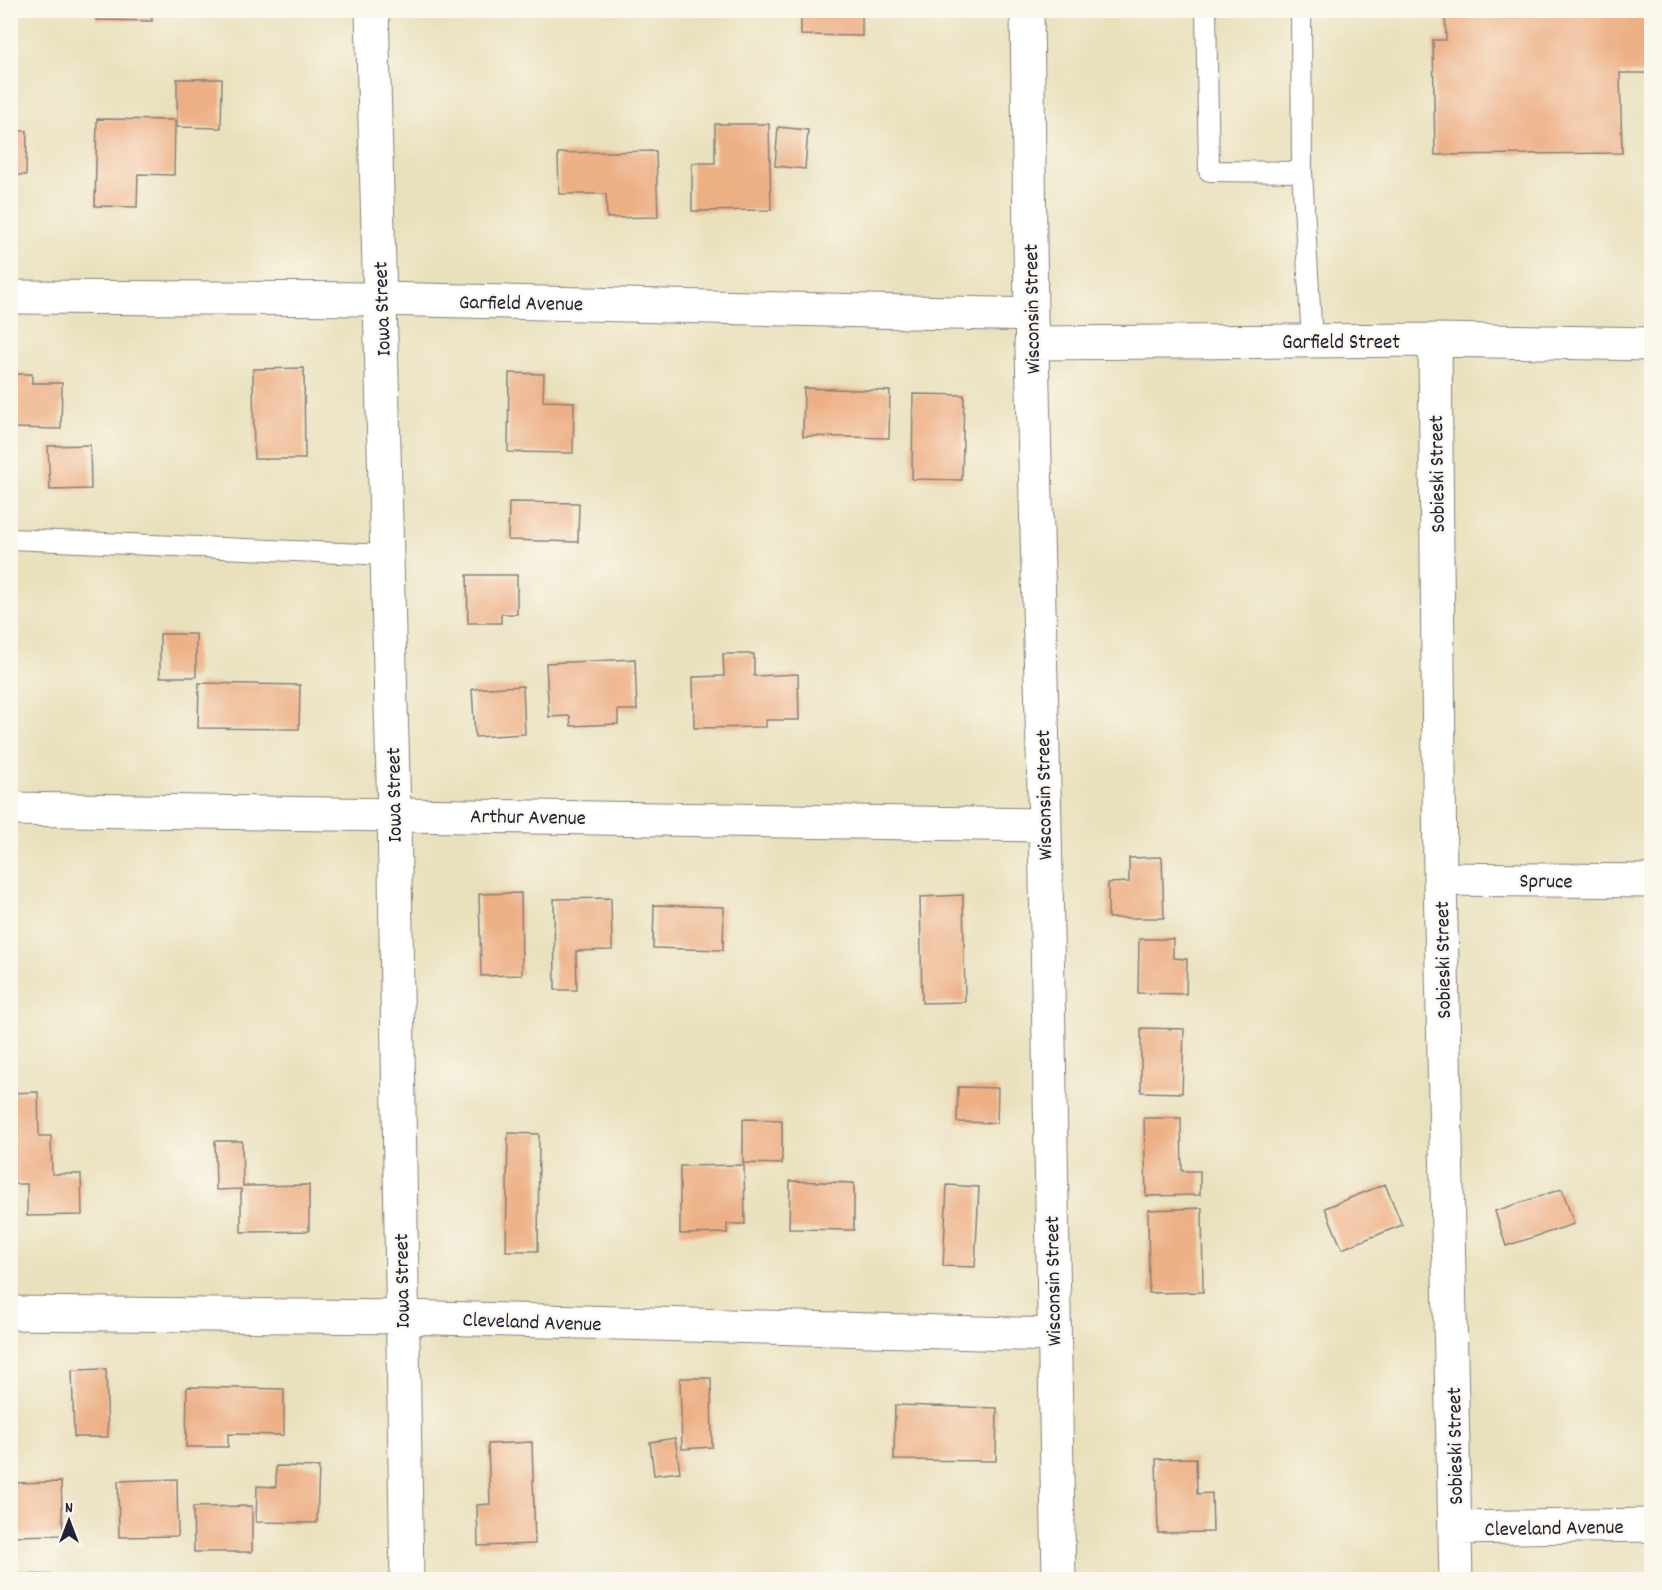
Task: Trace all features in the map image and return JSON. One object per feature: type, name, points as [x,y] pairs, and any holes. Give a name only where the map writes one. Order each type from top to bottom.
[{"type":"street","name":"Iowa Street","points":[[372,10],[393,814],[407,1580]]},
{"type":"street","name":"Wisconsin Street","points":[[1027,10],[1031,329],[1044,825],[1059,1580]]},
{"type":"street","name":"Garfield Avenue","points":[[10,297],[380,299],[1031,329]]},
{"type":"street","name":"Garfield Street","points":[[1031,329],[1312,341],[1435,340],[1652,344]]},
{"type":"street","name":"Sobieski Street","points":[[1435,340],[1440,879],[1457,1528],[1456,1580]]},
{"type":"street","name":"Arthur Avenue","points":[[10,809],[1044,825]]},
{"type":"street","name":"Spruce","points":[[1440,879],[1652,881]]},
{"type":"street","name":"Cleveland Avenue","points":[[10,1313],[402,1317],[1053,1335]]},
{"type":"street","name":"Cleveland Avenue","points":[[1457,1528],[1652,1525]]},
{"type":"lane","points":[[1206,10],[1209,171],[1302,172]]},
{"type":"lane","points":[[1301,10],[1302,172],[1312,341]]},
{"type":"lane","points":[[10,539],[387,555]]},
{"type":"building","points":[[96,10],[152,10],[152,21],[96,20]]},
{"type":"building","points":[[801,10],[862,10],[862,36],[801,35]]},
{"type":"building","points":[[1445,10],[1651,10],[1652,73],[1620,73],[1622,153],[1435,155],[1433,40],[1446,40]]},
{"type":"building","points":[[177,79],[222,79],[221,128],[177,127]]},
{"type":"building","points":[[97,119],[175,120],[174,175],[138,174],[137,207],[95,206]]},
{"type":"building","points":[[715,124],[769,124],[771,210],[692,211],[692,163],[715,163]]},
{"type":"building","points":[[778,127],[808,130],[805,169],[775,166]]},
{"type":"building","points":[[10,131],[27,131],[26,175],[10,175]]},
{"type":"building","points":[[656,151],[658,217],[607,218],[606,194],[559,194],[558,153]]},
{"type":"building","points":[[304,368],[305,459],[254,459],[253,369]]},
{"type":"building","points":[[509,373],[544,374],[543,401],[574,402],[573,453],[508,452]]},
{"type":"building","points":[[10,374],[32,374],[32,383],[62,383],[61,429],[10,428]]},
{"type":"building","points":[[804,388],[890,391],[889,438],[803,436]]},
{"type":"building","points":[[913,394],[964,395],[962,480],[912,479]]},
{"type":"building","points":[[90,445],[91,489],[50,490],[48,446]]},
{"type":"building","points":[[509,502],[579,503],[578,542],[508,540]]},
{"type":"building","points":[[467,575],[517,575],[517,614],[501,614],[501,623],[468,623]]},
{"type":"building","points":[[160,634],[196,634],[196,677],[160,677]]},
{"type":"building","points":[[723,654],[754,654],[754,676],[798,674],[799,720],[766,720],[766,727],[694,728],[693,677],[724,676]]},
{"type":"building","points":[[635,659],[637,710],[618,710],[618,724],[571,726],[570,716],[549,717],[546,663]]},
{"type":"building","points":[[199,683],[300,685],[299,729],[198,728]]},
{"type":"building","points":[[523,686],[525,734],[475,737],[472,689]]},
{"type":"building","points":[[1162,857],[1164,918],[1108,918],[1108,883],[1129,882],[1129,858]]},
{"type":"building","points":[[521,893],[522,975],[481,976],[479,894]]},
{"type":"building","points":[[963,895],[965,1002],[922,1003],[920,897]]},
{"type":"building","points":[[611,898],[612,950],[576,951],[577,990],[555,990],[554,899]]},
{"type":"building","points":[[654,905],[724,907],[723,950],[653,948]]},
{"type":"building","points":[[1139,939],[1173,939],[1173,958],[1187,959],[1186,994],[1138,993]]},
{"type":"building","points":[[1141,1028],[1184,1029],[1182,1093],[1141,1092]]},
{"type":"building","points":[[958,1087],[998,1088],[997,1123],[957,1122]]},
{"type":"building","points":[[38,1092],[39,1136],[51,1136],[52,1174],[81,1174],[82,1215],[27,1216],[27,1184],[10,1184],[10,1093]]},
{"type":"building","points":[[1144,1118],[1181,1118],[1182,1171],[1200,1171],[1200,1195],[1146,1196]]},
{"type":"building","points":[[743,1119],[782,1120],[782,1164],[743,1163]]},
{"type":"building","points":[[508,1133],[539,1134],[538,1251],[506,1251]]},
{"type":"building","points":[[215,1141],[242,1141],[243,1186],[309,1185],[309,1231],[241,1232],[241,1189],[216,1190]]},
{"type":"building","points":[[744,1165],[745,1224],[727,1224],[727,1233],[680,1234],[680,1166]]},
{"type":"building","points":[[790,1181],[854,1183],[854,1230],[789,1229]]},
{"type":"building","points":[[1385,1184],[1402,1225],[1342,1249],[1325,1208]]},
{"type":"building","points":[[947,1185],[979,1187],[975,1267],[943,1266]]},
{"type":"building","points":[[1562,1189],[1574,1224],[1506,1246],[1495,1211]]},
{"type":"building","points":[[1202,1208],[1203,1292],[1149,1293],[1148,1210]]},
{"type":"building","points":[[106,1369],[108,1437],[74,1437],[72,1370]]},
{"type":"building","points":[[680,1378],[711,1378],[712,1447],[682,1449]]},
{"type":"building","points":[[187,1387],[284,1389],[284,1435],[228,1434],[228,1447],[186,1447]]},
{"type":"building","points":[[895,1405],[997,1408],[996,1461],[894,1460]]},
{"type":"building","points":[[675,1438],[680,1472],[654,1475],[650,1442]]},
{"type":"building","points":[[532,1442],[535,1544],[478,1546],[477,1505],[490,1504],[488,1444]]},
{"type":"building","points":[[1196,1458],[1197,1494],[1212,1493],[1213,1532],[1158,1533],[1156,1459]]},
{"type":"building","points":[[276,1466],[319,1467],[317,1523],[256,1522],[257,1486],[276,1487]]},
{"type":"building","points":[[177,1479],[178,1536],[119,1537],[118,1481]]},
{"type":"building","points":[[61,1482],[63,1535],[10,1536],[10,1483]]},
{"type":"building","points":[[252,1506],[252,1552],[194,1552],[193,1507]]},
{"type":"building","points":[[11,1574],[54,1575],[54,1580],[11,1580]]}]
